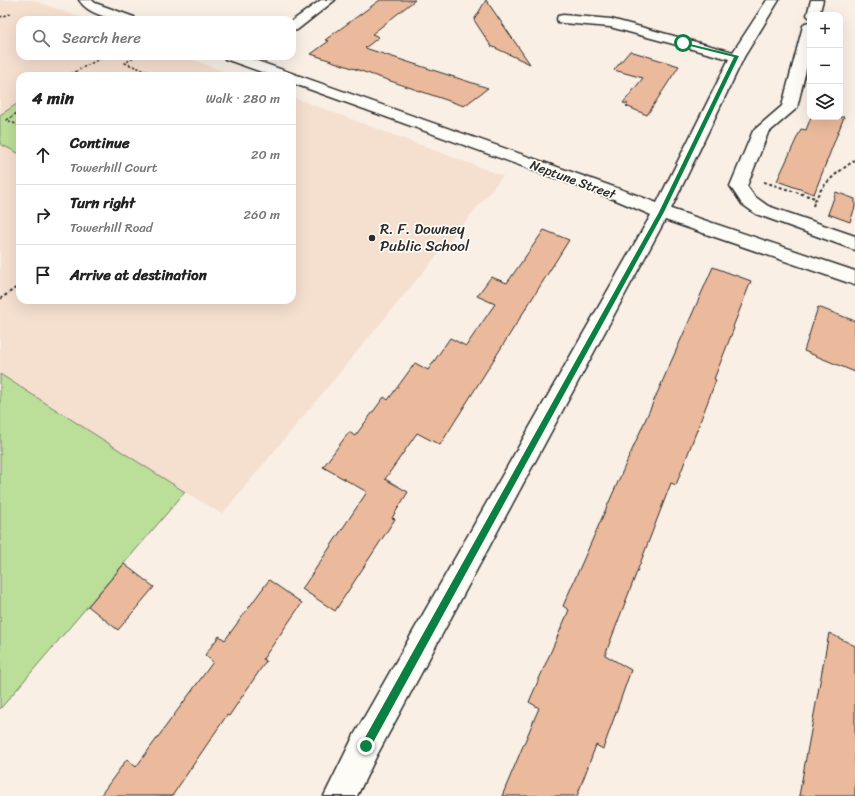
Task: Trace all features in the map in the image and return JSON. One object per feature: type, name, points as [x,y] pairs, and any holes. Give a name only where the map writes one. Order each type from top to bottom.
[{"type":"street","points":[[85,0],[91,6],[118,16]]},
{"type":"street","points":[[296,24],[329,0]]},
{"type":"street","points":[[340,796],[369,739],[661,212],[737,56],[772,0]]},
{"type":"street","points":[[814,12],[817,0]]},
{"type":"street","points":[[563,19],[611,23],[737,56]]},
{"type":"street","points":[[807,38],[789,108],[761,130],[738,186],[748,200],[762,210],[855,243]]},
{"type":"street","points":[[250,60],[277,72]]},
{"type":"street","name":"Neptune Street","points":[[296,79],[622,196],[661,212],[855,278]]},
{"type":"path","points":[[0,17],[10,14]]},
{"type":"path","points":[[74,72],[97,60]]},
{"type":"path","points":[[130,60],[125,63],[149,72]]},
{"type":"path","points":[[16,114],[7,120],[16,124]]},
{"type":"path","points":[[808,226],[815,198],[827,181],[855,160]]},
{"type":"path","points":[[743,175],[815,198]]},
{"type":"path","points":[[0,299],[16,288]]},
{"type":"shaded area","name":"R. F. Downey Public School","points":[[0,0],[33,0],[76,16],[16,16],[16,60],[194,60],[225,72],[16,72],[16,304],[296,304],[296,98],[503,176],[222,514],[0,374]]},
{"type":"green space","points":[[16,105],[16,152],[0,144],[0,115]]},
{"type":"green space","points":[[0,374],[185,492],[0,709]]},
{"type":"building","points":[[380,0],[415,0],[372,34],[379,37],[365,48],[488,88],[464,106],[311,54],[329,41],[325,40]]},
{"type":"building","points":[[486,0],[530,64],[491,46],[474,20]]},
{"type":"building","points":[[630,51],[679,66],[647,115],[626,106],[628,104],[623,103],[643,78],[614,70]]},
{"type":"building","points":[[810,120],[843,120],[814,194],[777,181],[801,129],[806,130]]},
{"type":"building","points":[[836,192],[855,199],[855,207],[850,222],[828,214]]},
{"type":"building","points":[[544,230],[569,240],[440,445],[417,433],[385,479],[408,492],[392,518],[395,519],[335,611],[302,589],[367,492],[323,467],[349,432],[355,436],[384,397],[388,400],[415,363],[428,370],[450,338],[466,346],[495,304],[477,296],[491,277],[507,283]]},
{"type":"building","points":[[713,267],[751,281],[714,379],[716,380],[676,485],[671,483],[605,655],[631,670],[603,749],[596,745],[577,796],[502,796],[539,708],[529,702],[569,610],[563,606]]},
{"type":"building","points":[[818,307],[855,321],[855,372],[804,351]]},
{"type":"building","points":[[124,564],[154,587],[118,630],[88,606]]},
{"type":"building","points":[[269,580],[302,603],[263,659],[266,661],[229,716],[227,715],[172,796],[100,796],[127,759],[136,767],[213,662],[205,655],[219,636],[225,640]]},
{"type":"building","points":[[829,633],[855,646],[855,796],[799,796]]},
{"type":"place","name":"R. F. Downey Public School","points":[[372,238]]},
{"type":"route","points":[[366,746],[653,227],[737,56],[683,43]]}]
